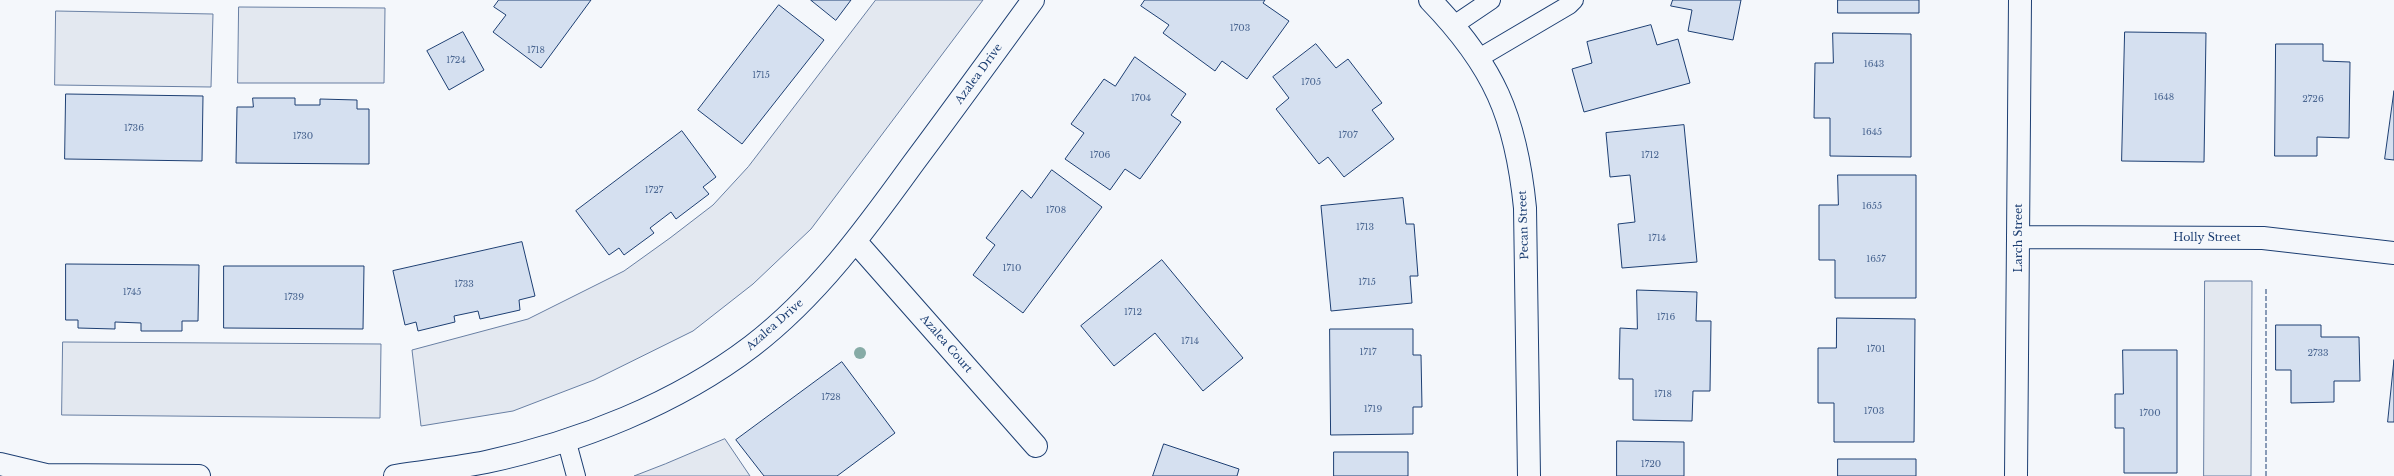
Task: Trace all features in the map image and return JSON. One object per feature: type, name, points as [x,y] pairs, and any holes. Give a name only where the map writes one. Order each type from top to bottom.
[{"type":"street","name":"Azalea Drive","points":[[395,476],[486,462],[566,439],[632,414],[670,396],[697,382],[752,346],[809,296],[856,242],[1033,0]]},
{"type":"street","name":"Pecan Street","points":[[1430,0],[1454,25],[1488,71],[1512,127],[1521,166],[1525,208],[1529,476]]},
{"type":"street","name":"Larch Street","points":[[2016,476],[2020,0]]},
{"type":"street","name":"Holly Street","points":[[2019,237],[2263,238],[2394,253]]},
{"type":"street","name":"Azalea Court","points":[[856,242],[1036,446]]},
{"type":"street","points":[[0,464],[46,475],[199,476]]},
{"type":"lane","points":[[1454,25],[1491,0]]},
{"type":"lane","points":[[1479,58],[1569,5],[1574,0]]},
{"type":"lane","points":[[566,439],[576,476]]},
{"type":"shaded area","points":[[876,0],[983,0],[811,229],[753,284],[693,331],[594,380],[513,411],[421,426],[412,350],[528,319],[624,271],[670,238],[713,205],[748,167]]},
{"type":"shaded area","points":[[239,7],[385,8],[384,83],[238,83]]},
{"type":"shaded area","points":[[56,11],[213,14],[211,87],[55,85]]},
{"type":"shaded area","points":[[2205,281],[2252,281],[2251,476],[2204,476]]},
{"type":"shaded area","points":[[63,342],[381,344],[380,418],[62,415]]},
{"type":"shaded area","points":[[725,439],[750,476],[634,476],[665,464]]},
{"type":"building","points":[[499,0],[591,0],[541,68],[493,32],[506,15],[494,7]]},
{"type":"building","points":[[811,0],[851,0],[836,20]]},
{"type":"building","points":[[1145,0],[1265,0],[1263,3],[1289,21],[1247,79],[1222,61],[1215,71],[1163,33],[1169,25],[1141,6]]},
{"type":"building","points":[[1673,0],[1741,0],[1733,40],[1688,31],[1692,10],[1671,6]]},
{"type":"building","points":[[1838,0],[1919,0],[1919,13],[1838,13]]},
{"type":"building","points":[[779,5],[824,40],[742,144],[698,110]]},
{"type":"building","points":[[1651,25],[1657,45],[1678,39],[1690,83],[1584,112],[1572,69],[1592,63],[1587,42]]},
{"type":"building","points":[[463,32],[484,70],[449,90],[427,51]]},
{"type":"building","points":[[2125,32],[2206,33],[2204,162],[2122,161]]},
{"type":"building","points":[[1833,33],[1911,34],[1911,157],[1830,156],[1830,118],[1814,118],[1815,63],[1833,63]]},
{"type":"building","points":[[1316,44],[1336,68],[1348,59],[1382,103],[1372,110],[1394,139],[1344,177],[1328,157],[1319,164],[1276,109],[1289,98],[1273,77]]},
{"type":"building","points":[[2276,44],[2323,44],[2323,61],[2350,62],[2349,138],[2317,137],[2317,156],[2275,156]]},
{"type":"building","points":[[1135,57],[1186,94],[1171,115],[1181,122],[1140,179],[1125,169],[1110,190],[1065,159],[1084,133],[1071,124],[1104,79],[1115,86]]},
{"type":"building","points":[[2394,91],[2394,160],[2385,159]]},
{"type":"building","points":[[66,94],[203,96],[202,161],[65,159]]},
{"type":"building","points":[[253,98],[295,98],[295,105],[320,105],[320,99],[357,100],[357,109],[369,109],[369,164],[236,163],[237,107],[253,107]]},
{"type":"building","points":[[1684,125],[1697,262],[1622,268],[1618,224],[1635,222],[1630,175],[1610,177],[1606,133]]},
{"type":"building","points":[[682,131],[716,177],[703,187],[709,194],[676,219],[671,212],[650,228],[654,233],[624,255],[619,248],[609,255],[576,211]]},
{"type":"building","points":[[1052,170],[1102,207],[1023,313],[973,275],[995,245],[986,238],[1022,190],[1031,198]]},
{"type":"building","points":[[1838,175],[1916,175],[1916,298],[1835,298],[1835,260],[1819,260],[1819,205],[1838,205]]},
{"type":"building","points":[[1403,198],[1406,224],[1414,224],[1418,276],[1410,276],[1412,303],[1331,311],[1321,206]]},
{"type":"building","points":[[522,242],[535,296],[519,300],[520,310],[480,319],[478,311],[454,316],[455,322],[418,331],[416,322],[405,325],[393,271]]},
{"type":"building","points":[[1162,260],[1243,358],[1203,391],[1155,333],[1114,366],[1081,326]]},
{"type":"building","points":[[66,264],[199,265],[198,321],[182,321],[182,331],[141,331],[141,323],[115,322],[115,329],[78,328],[78,320],[66,320]]},
{"type":"building","points":[[224,266],[364,266],[363,329],[224,328]]},
{"type":"building","points":[[1637,290],[1697,292],[1696,321],[1711,321],[1710,391],[1693,391],[1692,421],[1633,420],[1633,379],[1619,379],[1620,328],[1637,329]]},
{"type":"building","points":[[1837,318],[1915,319],[1914,442],[1834,442],[1834,403],[1818,403],[1818,348],[1836,348]]},
{"type":"building","points":[[2276,325],[2321,325],[2321,337],[2359,337],[2360,381],[2334,381],[2334,402],[2291,403],[2291,370],[2276,370]]},
{"type":"building","points":[[1330,329],[1413,329],[1413,355],[1421,355],[1422,407],[1413,407],[1413,434],[1331,435]]},
{"type":"building","points":[[2123,350],[2177,350],[2177,473],[2124,473],[2124,428],[2115,428],[2115,394],[2123,394]]},
{"type":"building","points":[[2394,360],[2394,422],[2388,422]]},
{"type":"building","points":[[842,362],[895,433],[837,476],[764,476],[736,440]]},
{"type":"building","points":[[1617,441],[1684,442],[1684,476],[1617,476]]},
{"type":"building","points":[[1164,444],[1239,469],[1237,476],[1153,476]]},
{"type":"building","points":[[1334,452],[1408,452],[1408,476],[1334,476]]},
{"type":"building","points":[[1838,459],[1916,459],[1916,476],[1838,476]]},
{"type":"fence","points":[[2266,287],[2266,476]]}]
